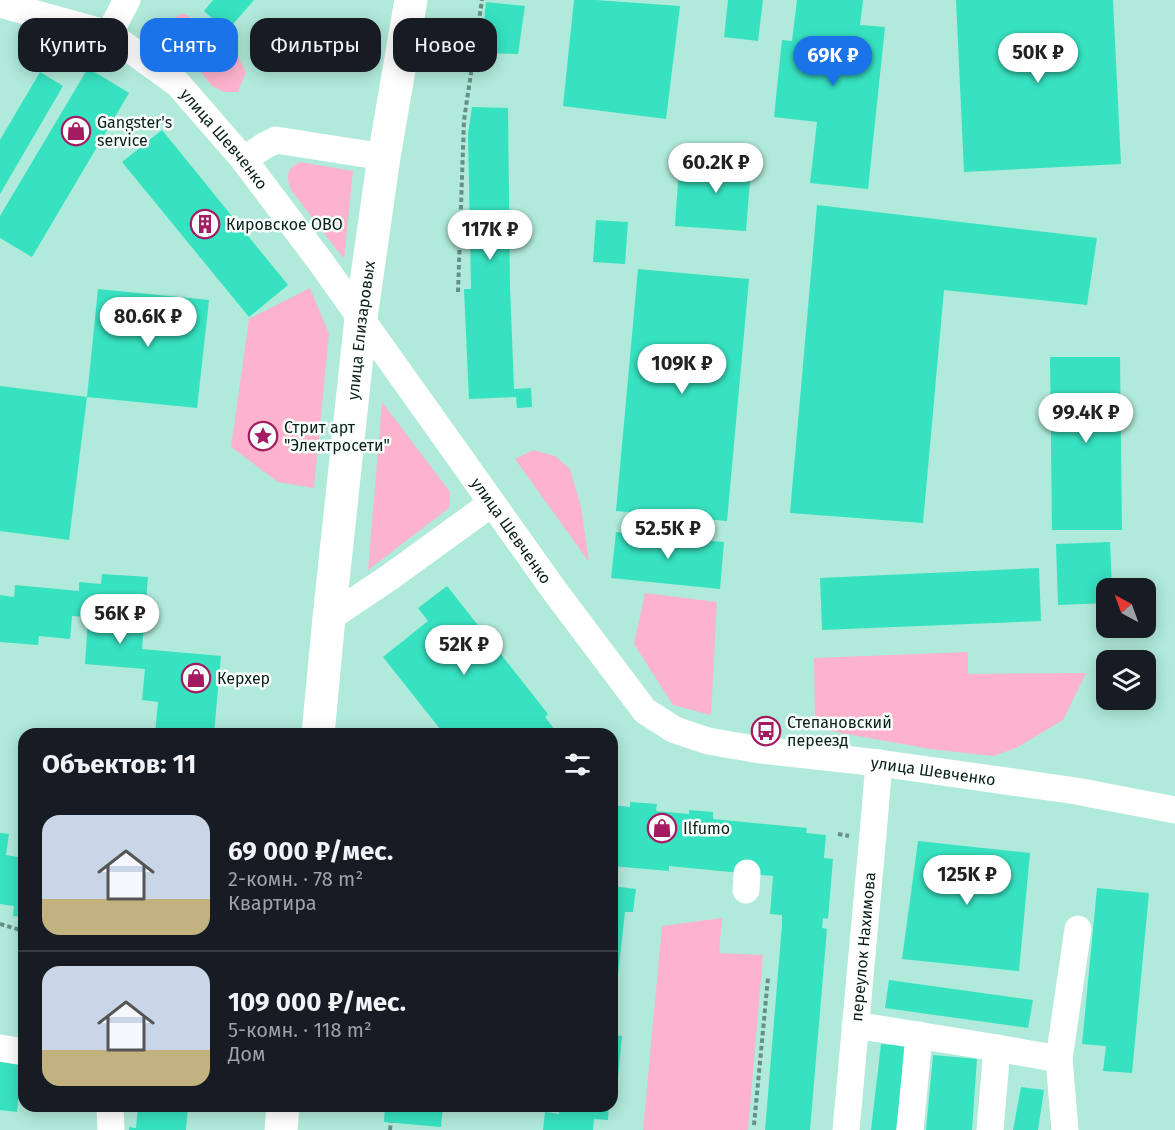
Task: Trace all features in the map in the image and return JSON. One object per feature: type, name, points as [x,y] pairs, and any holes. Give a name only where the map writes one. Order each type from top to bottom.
[{"type":"main road","name":"улица Елизаровых","points":[[319,728],[361,318],[384,157],[411,0]]},
{"type":"main road","points":[[281,1130],[282,1112]]},
{"type":"street","points":[[117,18],[127,0]]},
{"type":"street","name":"улица Шевченко","points":[[0,4],[51,18]]},
{"type":"street","name":"улица Шевченко","points":[[128,48],[178,84],[244,160],[320,261],[554,590],[645,711],[675,730],[708,741],[1076,791],[1170,809]]},
{"type":"street","points":[[244,160],[276,140],[384,157]]},
{"type":"street","points":[[329,618],[492,503]]},
{"type":"street","name":"переулок Нахимова","points":[[846,1130],[879,763]]},
{"type":"street","points":[[1065,1130],[1059,1059],[1078,929]]},
{"type":"street","points":[[855,1025],[1059,1059]]},
{"type":"street","points":[[910,1130],[919,1035]]},
{"type":"street","points":[[0,1048],[18,1051]]},
{"type":"street","points":[[990,1130],[997,1048]]},
{"type":"street","points":[[110,1112],[111,1130]]},
{"type":"path","points":[[458,291],[464,120],[482,0]]},
{"type":"path","points":[[0,924],[18,929]]},
{"type":"path","points":[[754,1125],[768,978]]},
{"type":"path","points":[[390,1130],[391,1122]]},
{"type":"shaded area","points":[[183,13],[191,18],[174,18]]},
{"type":"shaded area","points":[[238,56],[246,72],[238,92],[224,92],[212,86],[201,72],[238,72]]},
{"type":"shaded area","points":[[300,162],[353,171],[344,259],[291,190],[288,173]]},
{"type":"shaded area","points":[[310,288],[329,334],[314,488],[278,482],[231,447],[249,319]]},
{"type":"shaded area","points":[[382,402],[450,492],[449,508],[368,570]]},
{"type":"shaded area","points":[[533,450],[555,456],[570,469],[581,507],[589,562],[515,459]]},
{"type":"shaded area","points":[[645,593],[717,602],[711,715],[673,705],[634,644]]},
{"type":"shaded area","points":[[968,652],[968,674],[1086,673],[1063,720],[1016,748],[993,756],[930,749],[815,728],[814,658]]},
{"type":"shaded area","points":[[722,918],[719,953],[763,955],[748,1130],[643,1130],[662,926]]},
{"type":"building","points":[[213,0],[254,0],[238,18],[212,18],[204,11]]},
{"type":"building","points":[[574,0],[680,6],[666,119],[563,106]]},
{"type":"building","points":[[728,0],[763,0],[758,41],[724,37]]},
{"type":"building","points":[[797,0],[863,0],[860,25],[885,27],[868,189],[810,183],[817,122],[774,117],[782,40],[792,41]]},
{"type":"building","points":[[956,0],[1113,0],[1121,164],[964,172]]},
{"type":"building","points":[[486,2],[525,6],[518,54],[497,53],[497,18],[484,18]]},
{"type":"building","points":[[40,72],[63,86],[0,194],[0,140]]},
{"type":"building","points":[[86,72],[95,72],[129,93],[32,257],[0,238],[0,216]]},
{"type":"building","points":[[472,107],[508,108],[510,287],[514,389],[531,388],[532,407],[517,408],[516,397],[469,399],[464,289],[471,289],[468,134]]},
{"type":"building","name":"Кировское ОВО","points":[[162,130],[288,285],[249,317],[122,162]]},
{"type":"building","points":[[701,151],[752,155],[746,231],[675,226],[678,181],[699,182]]},
{"type":"building","points":[[817,205],[1097,238],[1087,305],[944,290],[923,523],[790,513]]},
{"type":"building","points":[[596,220],[628,222],[625,264],[593,262]]},
{"type":"building","points":[[638,269],[749,279],[727,521],[616,511]]},
{"type":"building","points":[[98,289],[209,300],[197,408],[87,397]]},
{"type":"building","points":[[1050,357],[1120,357],[1122,530],[1052,530]]},
{"type":"building","points":[[0,386],[87,397],[69,540],[0,531]]},
{"type":"building","points":[[255,429],[269,431],[266,450],[252,447]]},
{"type":"building","points":[[616,532],[724,542],[720,589],[611,578]]},
{"type":"building","points":[[1110,542],[1112,578],[1096,578],[1096,603],[1058,605],[1056,544]]},
{"type":"building","points":[[1039,568],[1041,621],[822,630],[820,578]]},
{"type":"building","points":[[102,574],[148,577],[142,649],[221,656],[215,728],[156,728],[158,702],[142,700],[145,669],[85,664],[88,617],[72,616],[70,639],[39,636],[38,645],[0,642],[0,595],[14,597],[15,585],[79,591],[79,582],[101,584]]},
{"type":"building","points":[[447,586],[548,714],[545,717],[553,728],[439,728],[383,657],[428,621],[418,608]]},
{"type":"building","points":[[630,802],[657,804],[656,811],[689,814],[689,810],[713,812],[713,819],[807,828],[806,833],[826,835],[824,858],[833,859],[828,919],[823,918],[822,928],[827,929],[810,1130],[765,1130],[782,925],[782,915],[770,914],[773,876],[669,866],[669,871],[618,867],[618,806],[630,807]]},
{"type":"building","points":[[0,833],[9,834],[6,855],[18,857],[18,916],[13,916],[14,906],[0,904]]},
{"type":"building","points":[[918,841],[1030,853],[1019,971],[902,959]]},
{"type":"building","points":[[618,887],[636,889],[633,912],[625,912],[618,974]]},
{"type":"building","points":[[1097,888],[1149,893],[1132,1073],[1103,1071],[1106,1046],[1082,1044]]},
{"type":"building","points":[[889,980],[1033,1000],[1028,1028],[885,1008]]},
{"type":"building","points":[[618,1036],[622,1036],[618,1077]]},
{"type":"building","points":[[881,1044],[906,1046],[896,1130],[871,1130]]},
{"type":"building","points":[[933,1055],[977,1059],[972,1130],[926,1130]]},
{"type":"building","points":[[0,1060],[18,1062],[17,1112],[0,1110]]},
{"type":"building","points":[[1021,1087],[1044,1090],[1038,1130],[1013,1130]]},
{"type":"building","points":[[137,1112],[188,1112],[186,1130],[129,1130],[129,1127],[136,1128]]},
{"type":"building","points":[[385,1112],[442,1112],[441,1127],[384,1122]]},
{"type":"building","points":[[545,1112],[559,1114],[559,1112],[609,1112],[608,1120],[594,1119],[593,1130],[543,1130]]},
{"type":"place","name":"Gangster's service","points":[[76,131]]},
{"type":"place","name":"Кировское ОВО","points":[[205,224]]},
{"type":"place","name":"Стрит арт \"Электросети\"","points":[[263,436]]},
{"type":"place","name":"Керхер","points":[[196,678]]},
{"type":"place","name":"Степановский переезд","points":[[766,731]]},
{"type":"place","name":"Ilfumo","points":[[662,828]]}]
